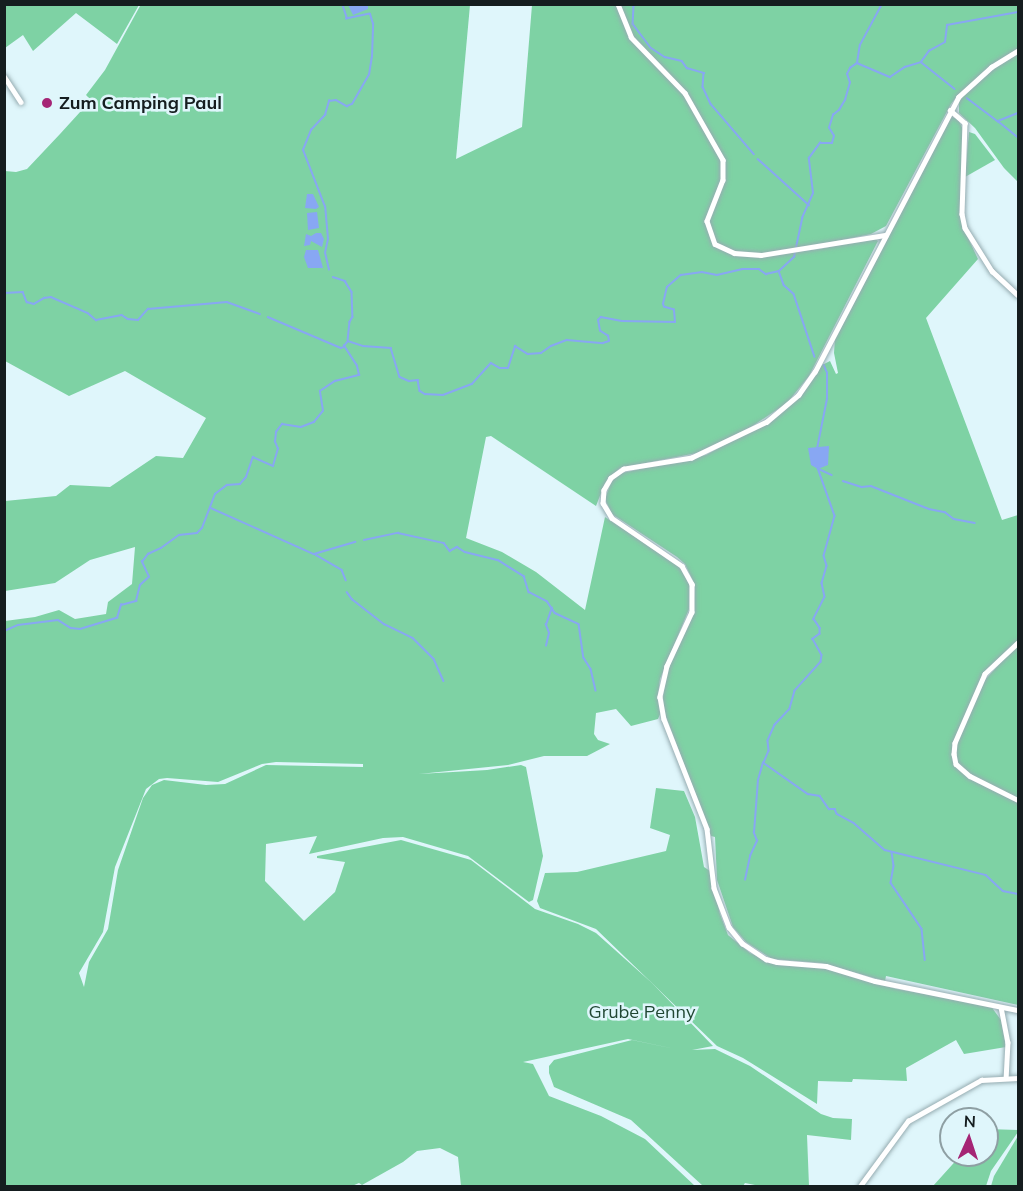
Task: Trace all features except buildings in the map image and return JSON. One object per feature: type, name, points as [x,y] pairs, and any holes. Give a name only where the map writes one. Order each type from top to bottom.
[{"type":"street","points":[[618,4],[631,37],[685,93],[723,160],[723,180],[707,221],[715,244],[734,253],[748,255],[797,250],[885,235]]},
{"type":"street","points":[[1018,51],[971,84],[950,110],[815,372],[799,395],[767,422],[702,454],[692,458],[624,468],[608,484],[603,504],[612,518],[682,566],[692,584],[692,612],[667,666],[660,697],[664,719],[707,829],[714,888],[729,927],[742,943],[766,959],[777,962],[826,966],[875,981],[1018,1010]]},
{"type":"street","points":[[4,76],[21,102]]},
{"type":"street","points":[[950,110],[965,123],[962,214],[965,228],[992,271],[1018,295]]},
{"type":"street","points":[[1018,643],[986,674],[955,743],[954,754],[956,764],[970,776],[1018,800]]},
{"type":"street","points":[[1001,1007],[1008,1042],[1006,1077]]},
{"type":"street","points":[[860,1186],[908,1121],[981,1080],[1018,1078]]},
{"type":"green space","points":[[5,4],[139,5],[117,44],[76,13],[33,51],[23,35],[5,48]]},
{"type":"green space","name":"Grube Penny","points":[[158,4],[470,5],[456,159],[522,127],[532,5],[1018,5],[1018,182],[1004,168],[975,128],[959,113],[959,100],[996,67],[958,95],[951,104],[886,226],[871,234],[803,248],[802,251],[820,249],[874,238],[878,241],[809,376],[787,403],[751,427],[702,452],[620,468],[605,483],[596,506],[491,436],[486,437],[466,538],[502,552],[536,572],[585,610],[605,517],[679,566],[690,586],[689,609],[660,679],[658,696],[661,712],[658,719],[631,726],[616,709],[596,713],[594,734],[598,740],[610,744],[587,756],[544,756],[508,765],[419,774],[487,770],[521,765],[526,767],[543,856],[533,900],[529,902],[468,856],[403,837],[383,838],[309,854],[317,836],[266,844],[265,881],[304,921],[335,892],[345,862],[317,858],[317,856],[401,840],[471,860],[535,909],[596,933],[652,983],[713,1046],[692,1050],[715,1049],[750,1066],[821,1114],[833,1118],[852,1119],[851,1140],[807,1135],[809,1186],[760,1186],[745,1183],[743,1186],[703,1186],[631,1120],[554,1087],[549,1066],[554,1060],[632,1040],[680,1050],[628,1039],[523,1062],[533,1064],[549,1096],[601,1116],[645,1139],[695,1186],[461,1186],[458,1157],[440,1148],[417,1151],[403,1162],[362,1185],[359,1183],[352,1186],[5,1186],[5,621],[35,617],[59,610],[75,619],[106,614],[108,602],[132,584],[135,547],[90,560],[55,583],[5,591],[5,501],[56,496],[70,485],[110,487],[156,456],[183,458],[206,418],[125,371],[69,396],[5,361],[5,171],[16,172],[27,169],[91,100],[86,95],[105,70],[140,6]],"holes":[[[276,762],[363,764],[363,767],[266,765],[225,784],[206,785],[164,780],[152,785],[143,798],[118,870],[108,929],[89,962],[84,987],[79,973],[103,932],[115,867],[146,789],[159,779],[167,778],[218,782],[262,764]]]},
{"type":"green space","points":[[951,117],[958,119],[964,132],[962,225],[978,259],[926,318],[1002,520],[1018,515],[1018,640],[983,676],[984,681],[1018,644],[1018,1005],[886,976],[885,981],[821,963],[772,959],[746,942],[733,927],[717,880],[715,837],[711,836],[664,711],[663,697],[668,666],[693,613],[695,585],[685,564],[612,514],[605,499],[612,480],[622,473],[706,455],[773,419],[796,400],[822,365],[830,361],[836,374],[838,373],[834,353],[835,337],[946,121]]},
{"type":"green space","points":[[969,132],[975,134],[995,160],[965,177]]},
{"type":"green space","points":[[656,788],[684,791],[695,817],[704,867],[710,871],[720,914],[728,935],[750,953],[777,965],[827,968],[896,989],[990,1005],[1001,1020],[1006,1047],[964,1054],[956,1040],[906,1068],[907,1081],[853,1079],[852,1082],[818,1081],[817,1104],[743,1058],[717,1046],[596,929],[540,908],[537,901],[545,873],[577,872],[666,851],[670,835],[650,828]]},
{"type":"green space","points":[[999,1129],[1018,1130],[999,1159]]},
{"type":"green space","points":[[1018,1136],[1018,1186],[991,1186],[994,1176]]},
{"type":"green space","points":[[950,1167],[994,1167],[986,1186],[933,1186]]},
{"type":"water","points":[[348,5],[368,5],[368,9],[353,15]]},
{"type":"water","points":[[307,194],[313,194],[319,207],[305,208]]},
{"type":"water","points":[[317,212],[319,228],[308,230],[307,213]]},
{"type":"water","points":[[321,233],[324,239],[322,247],[311,241],[310,245],[304,246],[306,234],[311,236]]},
{"type":"water","points":[[306,250],[318,250],[323,268],[308,268],[304,257]]},
{"type":"water","points":[[829,446],[828,465],[818,469],[811,465],[808,448]]},
{"type":"waterway","points":[[329,270],[325,253],[328,239],[325,207],[303,150],[311,130],[325,115],[329,101],[336,100],[347,106],[352,104],[369,75],[372,57],[373,24],[370,14],[347,19],[342,4]]},
{"type":"waterway","points":[[637,4],[634,6],[633,24],[651,48],[665,57],[682,61],[687,68],[704,73],[703,87],[711,104],[754,154]]},
{"type":"waterway","points":[[857,63],[860,45],[882,4]]},
{"type":"waterway","points":[[4,631],[18,625],[58,620],[71,628],[80,629],[117,618],[121,605],[136,601],[140,585],[149,577],[142,562],[148,554],[179,535],[197,533],[202,528],[215,494],[227,485],[240,484],[246,477],[253,457],[273,466],[278,449],[275,442],[276,432],[282,424],[301,427],[314,422],[323,411],[320,391],[335,381],[359,375],[357,366],[344,346],[348,341],[363,346],[391,348],[400,377],[409,381],[418,380],[420,391],[425,394],[443,395],[472,384],[491,363],[500,368],[508,368],[515,346],[528,354],[541,353],[567,340],[603,343],[609,341],[608,336],[600,331],[598,320],[601,317],[622,321],[675,322],[674,310],[664,307],[663,304],[667,287],[681,275],[702,272],[717,275],[742,269],[759,269],[766,274],[779,271],[794,257],[802,218],[813,193],[809,158],[820,143],[832,143],[834,136],[829,128],[833,115],[845,100],[850,83],[847,74],[850,68],[857,63],[890,77],[905,67],[921,62],[929,51],[945,42],[947,25],[1018,12]]},
{"type":"waterway","points":[[921,62],[955,89]]},
{"type":"waterway","points":[[967,98],[998,121],[1018,113]]},
{"type":"waterway","points":[[998,121],[1018,137]]},
{"type":"waterway","points":[[758,159],[809,205]]},
{"type":"waterway","points":[[779,271],[784,285],[794,294],[815,357]]},
{"type":"waterway","points":[[333,277],[345,281],[352,292],[353,317],[350,322],[348,340]]},
{"type":"waterway","points":[[4,293],[23,292],[27,302],[34,304],[51,297],[88,313],[96,320],[122,315],[128,319],[138,320],[148,309],[227,302],[260,314]]},
{"type":"waterway","points":[[268,317],[341,348],[344,347]]},
{"type":"waterway","points":[[817,449],[827,399],[827,373],[824,366]]},
{"type":"waterway","points":[[818,468],[835,516],[824,556],[827,566],[822,583],[825,597],[814,619],[820,628],[820,634],[813,639],[822,655],[821,662],[795,691],[790,709],[775,725],[768,741],[769,751],[764,763],[808,794],[820,796],[829,809],[835,809],[837,814],[854,823],[885,850],[986,875],[1003,891],[1018,894]]},
{"type":"waterway","points":[[819,469],[832,475]]},
{"type":"waterway","points":[[843,481],[862,487],[871,486],[929,509],[945,512],[954,519],[975,523]]},
{"type":"waterway","points":[[211,508],[314,554],[355,542]]},
{"type":"waterway","points":[[364,540],[398,533],[444,543],[450,551],[457,547],[465,552],[498,560],[524,576],[529,592],[547,601],[555,613],[579,624],[584,658],[591,669],[596,690]]},
{"type":"waterway","points":[[316,555],[342,570],[346,580]]},
{"type":"waterway","points":[[347,592],[352,599],[384,624],[413,638],[434,659],[444,681]]},
{"type":"waterway","points":[[546,646],[549,633],[546,625],[552,608]]},
{"type":"waterway","points":[[745,880],[750,856],[757,841],[754,833],[758,780],[763,763]]},
{"type":"waterway","points":[[892,852],[894,866],[891,883],[922,929],[925,960]]},
{"type":"place","name":"Zum Camping Paul","points":[[47,103]]}]
